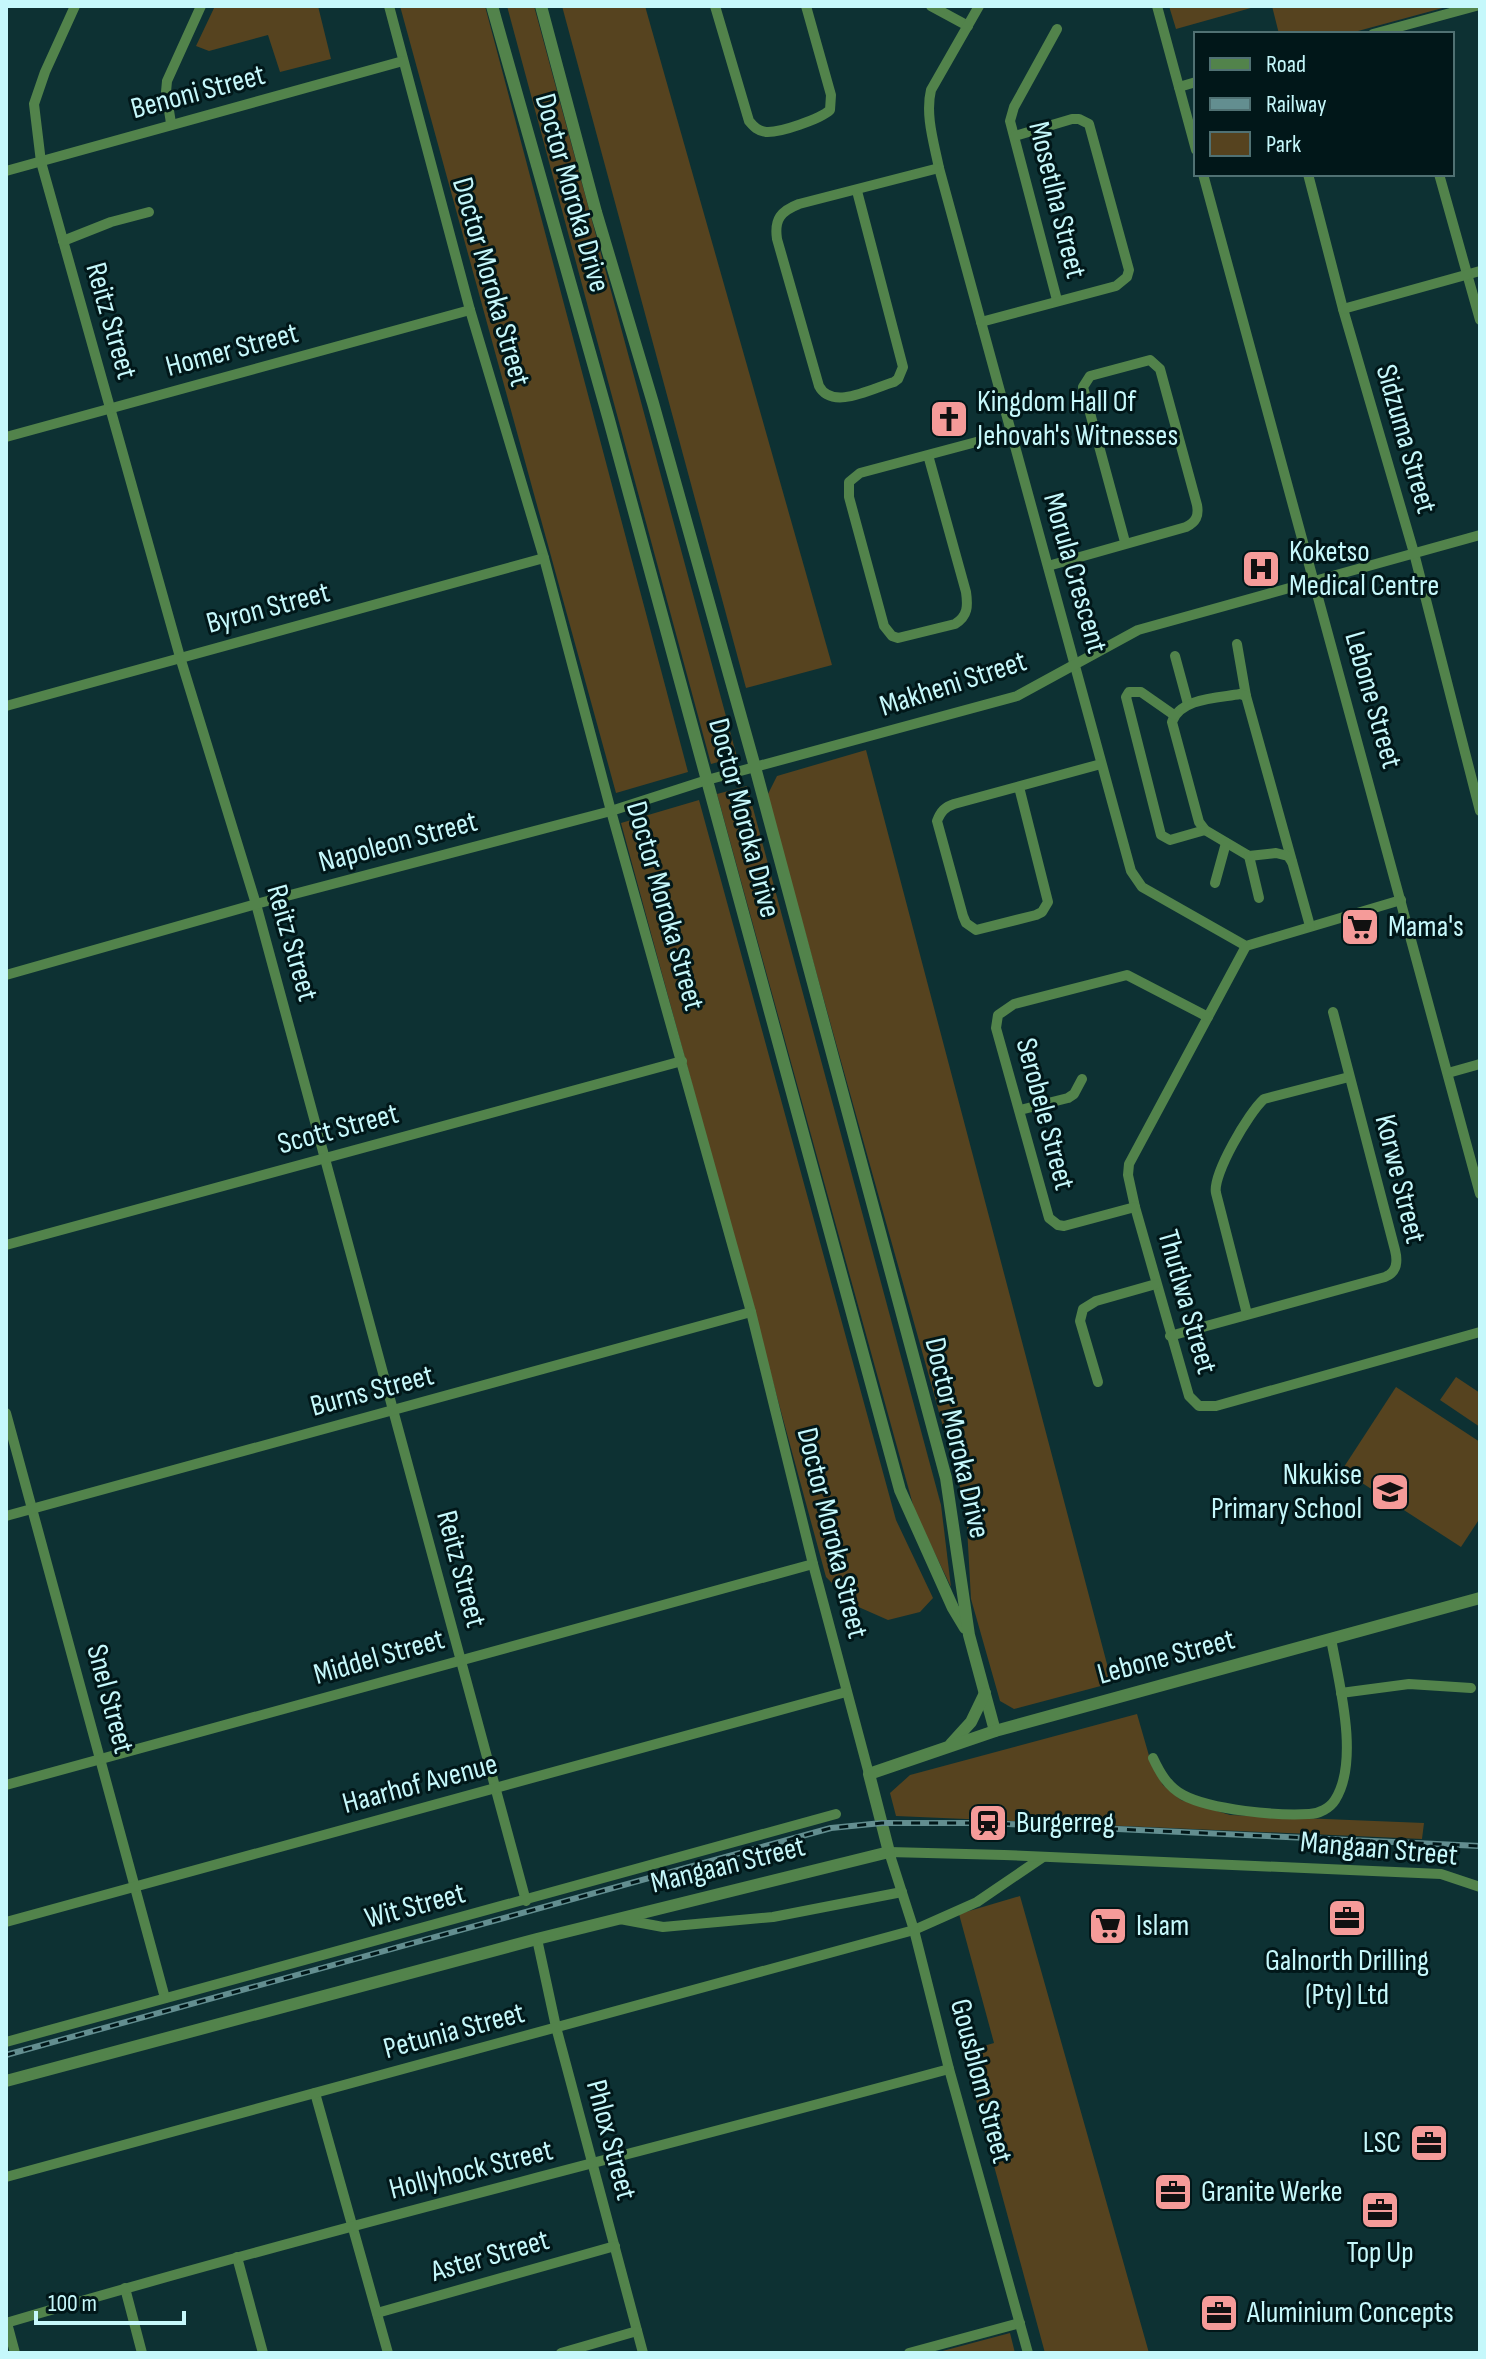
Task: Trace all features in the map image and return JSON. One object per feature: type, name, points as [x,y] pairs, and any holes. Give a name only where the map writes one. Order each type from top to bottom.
[{"type":"street","name":"Reitz Street","points":[[75,6],[34,104],[41,162],[180,657],[256,904],[526,1901]]},
{"type":"street","points":[[171,123],[167,81],[201,6]]},
{"type":"street","name":"Doctor Moroka Street","points":[[389,6],[470,310],[544,558],[751,1312],[813,1564],[882,1823]]},
{"type":"street","name":"Doctor Moroka Drive","points":[[492,6],[609,420],[900,1490],[953,1608],[969,1635]]},
{"type":"street","name":"Doctor Moroka Drive","points":[[541,6],[596,212],[755,767],[946,1478],[969,1635],[995,1731]]},
{"type":"street","points":[[715,6],[749,121],[757,129],[770,132],[819,118],[830,110],[831,95],[806,6]]},
{"type":"street","points":[[931,6],[968,26]]},
{"type":"street","name":"Morula Crescent","points":[[979,6],[931,90],[929,100],[939,168],[1101,764],[1135,880],[1142,887],[1246,946]]},
{"type":"street","points":[[1157,6],[1194,143]]},
{"type":"street","points":[[1399,31],[1476,6]]},
{"type":"street","name":"Mosetlha Street","points":[[1057,29],[1011,114],[1057,300]]},
{"type":"street","name":"Benoni Street","points":[[6,171],[403,61]]},
{"type":"street","points":[[1179,87],[1194,83]]},
{"type":"street","points":[[981,322],[1123,282],[1127,277],[1128,263],[1089,124],[1072,119],[1015,136]]},
{"type":"street","points":[[857,191],[903,367],[894,382],[835,399],[825,395],[819,386],[776,229],[782,213],[789,208],[939,168]]},
{"type":"street","name":"Lebone Street","points":[[1204,176],[1480,1194]]},
{"type":"street","name":"Sidzuma Street","points":[[1309,176],[1343,309],[1414,553],[1479,804]]},
{"type":"street","points":[[1440,176],[1480,320]]},
{"type":"street","points":[[63,241],[111,222],[149,212]]},
{"type":"street","points":[[1343,309],[1480,271]]},
{"type":"street","name":"Homer Street","points":[[6,437],[470,310]]},
{"type":"street","points":[[1048,566],[1193,524],[1198,511],[1160,369],[1150,360],[1090,376],[1083,387],[1125,542]]},
{"type":"street","points":[[928,455],[966,592],[967,609],[955,624],[898,638],[884,626],[848,489],[849,482],[860,473],[1010,433]]},
{"type":"street","name":"Makheni Street","points":[[755,767],[1017,696],[1138,630],[1480,535]]},
{"type":"street","name":"Byron Street","points":[[6,706],[544,558]]},
{"type":"street","points":[[1237,644],[1246,696],[1310,926]]},
{"type":"street","points":[[1175,656],[1188,704]]},
{"type":"street","points":[[1174,715],[1141,692],[1129,692],[1126,697],[1161,835],[1170,840],[1205,830]]},
{"type":"street","points":[[1246,696],[1240,694],[1188,704],[1174,715],[1172,722],[1199,822],[1205,830],[1249,856],[1276,853],[1288,856],[1292,862]]},
{"type":"street","points":[[1019,787],[1048,902],[1036,915],[976,930],[966,923],[963,916],[937,821],[945,807],[1101,764]]},
{"type":"street","name":"Napoleon Street","points":[[6,975],[256,904],[611,811],[755,767]]},
{"type":"street","points":[[1215,883],[1226,843]]},
{"type":"street","points":[[1249,856],[1259,898]]},
{"type":"street","points":[[1246,946],[1401,900]]},
{"type":"street","name":"Thutlwa Street","points":[[1246,946],[1129,1164],[1128,1175],[1135,1207],[1189,1396],[1193,1402],[1205,1407],[1480,1332]]},
{"type":"street","name":"Serobele Street","points":[[1135,1207],[1064,1226],[1053,1222],[1046,1211],[995,1022],[1008,1007],[1127,975],[1208,1017]]},
{"type":"street","name":"Korwe Street","points":[[1170,1336],[1385,1277],[1396,1267],[1395,1250],[1333,1012]]},
{"type":"street","name":"Scott Street","points":[[6,1245],[682,1061]]},
{"type":"street","points":[[1448,1073],[1480,1064]]},
{"type":"street","points":[[1247,1314],[1214,1186],[1219,1171],[1264,1099],[1349,1077]]},
{"type":"street","points":[[1020,1110],[1068,1098],[1074,1094],[1082,1079]]},
{"type":"street","points":[[1098,1382],[1080,1321],[1083,1309],[1096,1301],[1156,1284]]},
{"type":"street","name":"Burns Street","points":[[6,1516],[751,1312]]},
{"type":"street","name":"Snel Street","points":[[6,1413],[165,1998]]},
{"type":"street","name":"Middel Street","points":[[6,1785],[813,1564]]},
{"type":"street","name":"Lebone Street","points":[[869,1774],[995,1731],[1480,1598]]},
{"type":"street","points":[[1153,1758],[1170,1786],[1196,1800],[1225,1808],[1311,1814],[1333,1804],[1346,1776],[1341,1693],[1331,1639]]},
{"type":"street","points":[[1341,1693],[1409,1684],[1471,1688]]},
{"type":"street","points":[[949,1746],[978,1712],[985,1690]]},
{"type":"street","name":"Haarhof Avenue","points":[[6,1922],[846,1692]]},
{"type":"street","name":"Wit Street","points":[[6,2042],[836,1814]]},
{"type":"street","name":"Gousblom Street","points":[[882,1823],[914,1930],[1028,2353]]},
{"type":"street","name":"Mangaan Street","points":[[6,2081],[537,1939],[889,1852],[1441,1874],[1480,1887]]},
{"type":"street","name":"Petunia Street","points":[[6,2177],[914,1930],[977,1902],[1043,1857]]},
{"type":"street","points":[[618,1919],[663,1927],[773,1917],[902,1892]]},
{"type":"street","name":"Phlox Street","points":[[537,1939],[556,2027],[643,2353]]},
{"type":"street","name":"Hollyhock Street","points":[[6,2323],[352,2225],[949,2069]]},
{"type":"street","points":[[315,2093],[388,2353]]},
{"type":"street","name":"Aster Street","points":[[377,2313],[615,2246]]},
{"type":"street","points":[[237,2257],[263,2353]]},
{"type":"street","points":[[125,2288],[142,2353]]},
{"type":"street","points":[[6,2323],[15,2353]]},
{"type":"street","points":[[909,2353],[1020,2323]]},
{"type":"street","points":[[561,2353],[637,2331]]},
{"type":"green space","points":[[215,6],[318,6],[331,59],[280,72],[268,35],[209,51],[196,46]]},
{"type":"green space","points":[[400,6],[485,6],[688,772],[616,793]]},
{"type":"green space","points":[[507,6],[534,6],[737,757],[711,764]]},
{"type":"green space","points":[[562,6],[645,6],[832,665],[746,688]]},
{"type":"green space","points":[[1169,6],[1258,6],[1176,29]]},
{"type":"green space","points":[[1272,6],[1450,6],[1354,32],[1278,32]]},
{"type":"green space","points":[[866,750],[1112,1683],[1014,1709],[1000,1701],[971,1599],[966,1509],[767,796],[777,776]]},
{"type":"green space","points":[[747,786],[941,1505],[951,1587],[915,1512],[717,794]]},
{"type":"green space","points":[[699,800],[896,1520],[933,1598],[920,1612],[888,1620],[854,1605],[826,1577],[621,823]]},
{"type":"green space","points":[[1456,1377],[1480,1393],[1480,1427],[1440,1400]]},
{"type":"green space","points":[[1396,1387],[1480,1442],[1480,1518],[1461,1547],[1342,1470]]},
{"type":"green space","points":[[1137,1714],[1152,1766],[1163,1785],[1181,1800],[1230,1815],[1424,1823],[1422,1839],[896,1816],[890,1793],[910,1775]]},
{"type":"green space","points":[[1020,1896],[1149,2353],[1045,2353],[963,2052],[994,2043],[959,1914]]},
{"type":"green space","points":[[1010,2333],[1015,2353],[935,2353]]},
{"type":"railway","points":[[6,2055],[831,1828],[882,1823],[988,1823],[1480,1846]]},
{"type":"place","name":"Kingdom Hall Of Jehovah's Witnesses","points":[[949,419]]},
{"type":"place","name":"Koketso Medical Centre","points":[[1261,569]]},
{"type":"place","name":"Mama's","points":[[1360,927]]},
{"type":"place","name":"Nkukise Primary School","points":[[1390,1492]]},
{"type":"place","name":"Burgerreg","points":[[988,1823]]},
{"type":"place","name":"Galnorth Drilling (Pty) Ltd","points":[[1347,1918]]},
{"type":"place","name":"Islam","points":[[1108,1926]]},
{"type":"place","name":"LSC","points":[[1429,2143]]},
{"type":"place","name":"Granite Werke","points":[[1173,2192]]},
{"type":"place","name":"Top Up","points":[[1380,2210]]},
{"type":"place","name":"Aluminium Concepts","points":[[1219,2313]]}]
